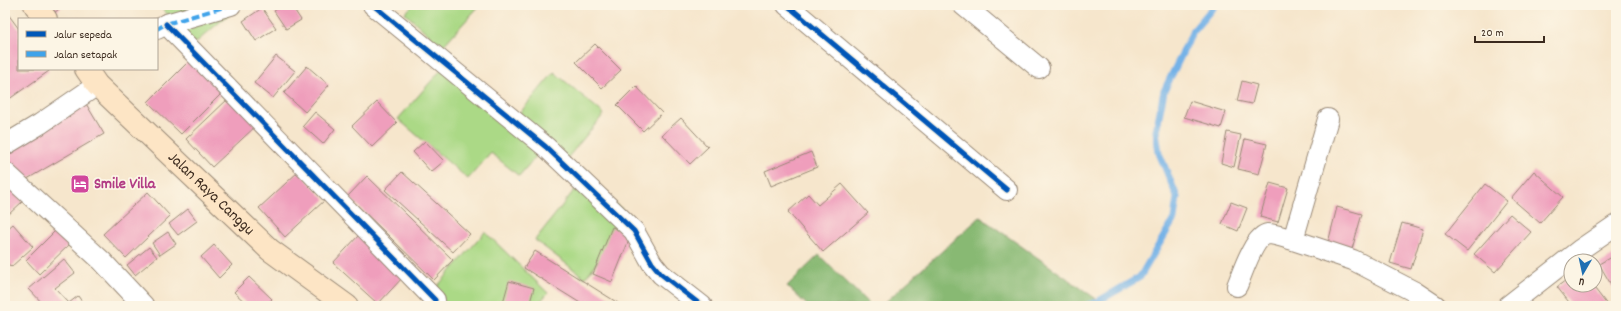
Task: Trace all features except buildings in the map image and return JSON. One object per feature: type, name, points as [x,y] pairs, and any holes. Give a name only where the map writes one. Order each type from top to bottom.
[{"type":"main road","points":[[35,5],[45,18]]},
{"type":"main road","name":"Jalan Raya Canggu","points":[[89,73],[270,250],[346,306]]},
{"type":"street","points":[[230,5],[162,26],[435,300]]},
{"type":"street","points":[[373,5],[546,147],[634,231],[652,262],[662,274],[702,306]]},
{"type":"street","points":[[787,5],[1007,190]]},
{"type":"street","points":[[963,5],[1040,68]]},
{"type":"street","points":[[5,145],[40,124],[89,73]]},
{"type":"street","points":[[1293,240],[1328,119]]},
{"type":"street","points":[[5,172],[102,261],[144,306]]},
{"type":"street","points":[[1508,306],[1581,249],[1616,225]]},
{"type":"street","points":[[1236,286],[1256,243],[1261,237],[1269,234],[1293,240],[1353,260],[1415,292],[1436,306]]},
{"type":"green space","points":[[159,5],[240,5],[194,44]]},
{"type":"green space","points":[[413,5],[480,5],[442,47],[405,13]]},
{"type":"green space","points":[[447,63],[513,121],[554,72],[604,114],[564,162],[544,147],[519,176],[491,153],[468,179],[398,119]]},
{"type":"green space","points":[[583,179],[632,217],[585,278],[535,240]]},
{"type":"green space","points":[[980,217],[1102,303],[1097,306],[881,306]]},
{"type":"green space","points":[[485,232],[548,293],[536,306],[420,306]]},
{"type":"green space","points":[[819,255],[871,306],[808,306],[787,286]]},
{"type":"waterway","points":[[1085,306],[1097,302],[1140,277],[1174,219],[1177,197],[1159,153],[1156,131],[1164,91],[1193,31],[1215,5]]},
{"type":"marked path","points":[[158,28],[166,24],[231,5]]},
{"type":"cycle path","points":[[373,5],[546,147],[634,231],[652,263],[661,274],[702,306]]},
{"type":"cycle path","points":[[787,5],[1007,190]]},
{"type":"cycle path","points":[[166,24],[435,300]]},
{"type":"place","name":"Smile Villa","points":[[80,184]]}]
